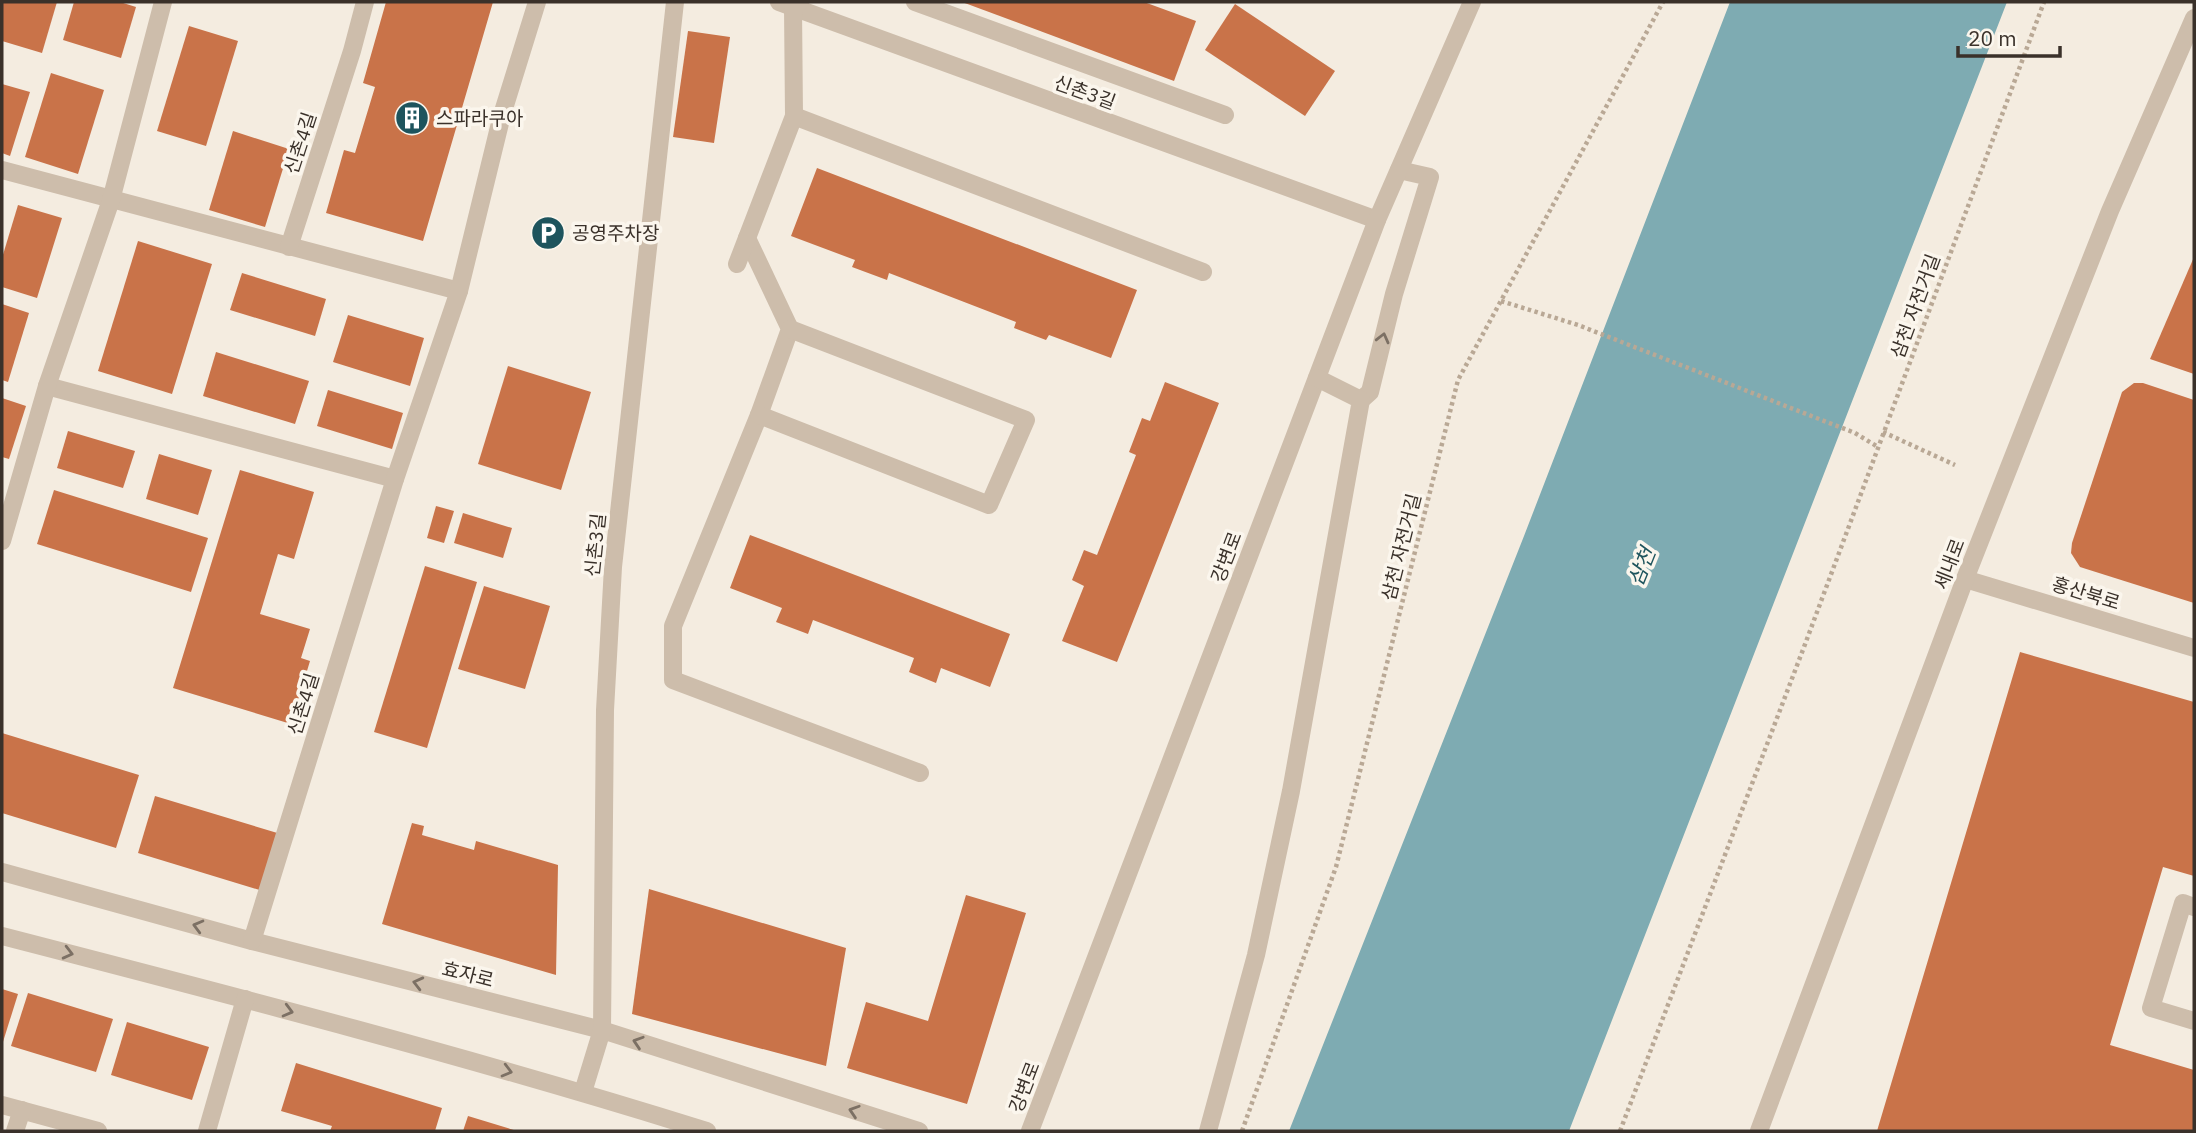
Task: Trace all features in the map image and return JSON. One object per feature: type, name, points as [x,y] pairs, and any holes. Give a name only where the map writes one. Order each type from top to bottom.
[{"type":"street","points":[[2,541],[47,386],[110,200],[163,2]]},
{"type":"street","name":"신촌4길","points":[[289,247],[352,51],[365,2]]},
{"type":"street","name":"신촌4길","points":[[251,941],[395,480],[459,291],[502,115],[537,2]]},
{"type":"street","name":"신촌3길","points":[[583,1092],[602,1030],[605,710],[613,567],[675,2]]},
{"type":"street","points":[[915,2],[1225,115]]},
{"type":"street","name":"강변로","points":[[1030,1131],[1377,220],[1472,2]]},
{"type":"street","points":[[737,264],[794,116],[791,3]]},
{"type":"street","name":"신촌3길","points":[[791,3],[1377,220]]},
{"type":"street","name":"세내로","points":[[1759,1131],[1965,579],[2110,211],[2194,18]]},
{"type":"street","points":[[794,116],[1203,272]]},
{"type":"street","points":[[2,170],[459,291]]},
{"type":"street","points":[[1208,1131],[1256,955],[1291,791],[1361,400],[1370,392],[1394,294],[1430,177],[1399,170]]},
{"type":"street","points":[[747,238],[790,329],[1026,420],[989,505],[759,415]]},
{"type":"street","points":[[790,329],[759,415],[673,626],[673,680],[920,773]]},
{"type":"street","points":[[1317,378],[1361,400]]},
{"type":"street","points":[[47,386],[395,480]]},
{"type":"street","name":"홍산북로","points":[[1965,579],[2194,648]]},
{"type":"street","name":"효자로","points":[[2,873],[251,941],[602,1030],[919,1131]]},
{"type":"street","points":[[2194,907],[2183,903],[2151,1008],[2194,1021]]},
{"type":"street","points":[[2,936],[245,999],[583,1092],[707,1131]]},
{"type":"street","points":[[207,1131],[245,999]]},
{"type":"street","points":[[2,1105],[98,1131]]},
{"type":"street","points":[[15,1131],[22,1110]]},
{"type":"path","name":"삼천 자전거길","points":[[1241,1131],[1336,867],[1458,380],[1663,2]]},
{"type":"path","name":"삼천 자전거길","points":[[1620,1131],[2044,2]]},
{"type":"path","points":[[1501,301],[1578,325],[1855,433],[1878,447]]},
{"type":"path","points":[[1883,432],[1955,465]]},
{"type":"water","name":"삼천","points":[[1730,2],[2007,2],[1569,1131],[1289,1131],[1524,536]]},
{"type":"building","points":[[2,2],[57,2],[42,53],[2,41]]},
{"type":"building","points":[[74,2],[120,2],[136,7],[121,58],[63,40]]},
{"type":"building","name":"스파라쿠아","points":[[386,2],[493,2],[423,241],[326,213],[344,150],[355,153],[375,87],[363,83]]},
{"type":"building","points":[[962,2],[1144,2],[1196,21],[1174,81]]},
{"type":"building","points":[[1235,4],[1335,71],[1305,116],[1205,50]]},
{"type":"building","points":[[189,26],[238,41],[206,146],[157,131]]},
{"type":"building","points":[[688,31],[730,37],[714,143],[673,137]]},
{"type":"building","points":[[51,73],[104,90],[78,174],[25,157]]},
{"type":"building","points":[[2,84],[30,92],[10,156],[2,153]]},
{"type":"building","points":[[233,131],[289,149],[265,227],[209,210]]},
{"type":"building","points":[[817,168],[1137,290],[1111,358],[1049,335],[1046,340],[1014,328],[1016,322],[889,273],[887,280],[852,267],[855,260],[791,236]]},
{"type":"building","points":[[18,205],[62,218],[37,298],[2,287],[2,258]]},
{"type":"building","points":[[138,241],[212,264],[172,394],[98,371]]},
{"type":"building","points":[[2194,257],[2194,374],[2150,359]]},
{"type":"building","points":[[242,273],[326,299],[315,336],[230,310]]},
{"type":"building","points":[[2,304],[29,313],[8,382],[2,380]]},
{"type":"building","points":[[348,315],[424,338],[410,386],[333,362]]},
{"type":"building","points":[[216,352],[309,381],[295,424],[203,396]]},
{"type":"building","points":[[508,366],[591,392],[561,490],[478,464]]},
{"type":"building","points":[[1165,382],[1219,403],[1117,662],[1062,641],[1084,586],[1072,580],[1084,550],[1097,555],[1136,455],[1129,452],[1142,418],[1150,421]]},
{"type":"building","points":[[2134,383],[2143,383],[2194,400],[2194,603],[2080,567],[2071,553],[2122,392]]},
{"type":"building","points":[[328,390],[403,413],[392,449],[317,426]]},
{"type":"building","points":[[2,398],[26,406],[9,459],[2,457]]},
{"type":"building","points":[[68,431],[135,451],[123,488],[57,468]]},
{"type":"building","points":[[159,454],[212,470],[198,515],[146,499]]},
{"type":"building","points":[[240,470],[314,492],[294,559],[278,554],[260,614],[310,629],[301,658],[310,661],[291,724],[173,688]]},
{"type":"building","points":[[54,490],[208,538],[191,592],[37,544]]},
{"type":"building","points":[[436,506],[454,511],[444,543],[427,538]]},
{"type":"building","points":[[463,513],[512,528],[503,558],[454,543]]},
{"type":"building","points":[[750,535],[1010,634],[990,687],[941,668],[936,683],[909,672],[914,658],[813,620],[808,634],[776,622],[782,608],[730,588]]},
{"type":"building","points":[[425,566],[477,582],[427,748],[374,732]]},
{"type":"building","points":[[484,586],[550,606],[525,689],[458,669]]},
{"type":"building","points":[[2020,652],[2194,702],[2194,876],[2163,867],[2110,1045],[2194,1070],[2194,1131],[1877,1131]]},
{"type":"building","points":[[2,733],[139,775],[116,848],[2,813]]},
{"type":"building","points":[[155,796],[284,835],[266,892],[138,853]]},
{"type":"building","points":[[412,823],[424,826],[422,835],[474,850],[476,841],[558,865],[556,975],[382,924]]},
{"type":"building","points":[[649,889],[846,948],[826,1066],[632,1014]]},
{"type":"building","points":[[966,895],[1026,913],[967,1104],[847,1068],[866,1002],[928,1021]]},
{"type":"building","points":[[2,989],[18,994],[2,1045]]},
{"type":"building","points":[[28,993],[113,1019],[96,1072],[11,1046]]},
{"type":"building","points":[[127,1022],[209,1047],[192,1100],[111,1075]]},
{"type":"building","points":[[296,1063],[442,1108],[435,1131],[330,1131],[332,1126],[281,1111]]},
{"type":"building","points":[[468,1116],[517,1131],[463,1131]]},
{"type":"place","name":"스파라쿠아","points":[[412,118]]},
{"type":"place","name":"공영주차장","points":[[548,233]]}]
